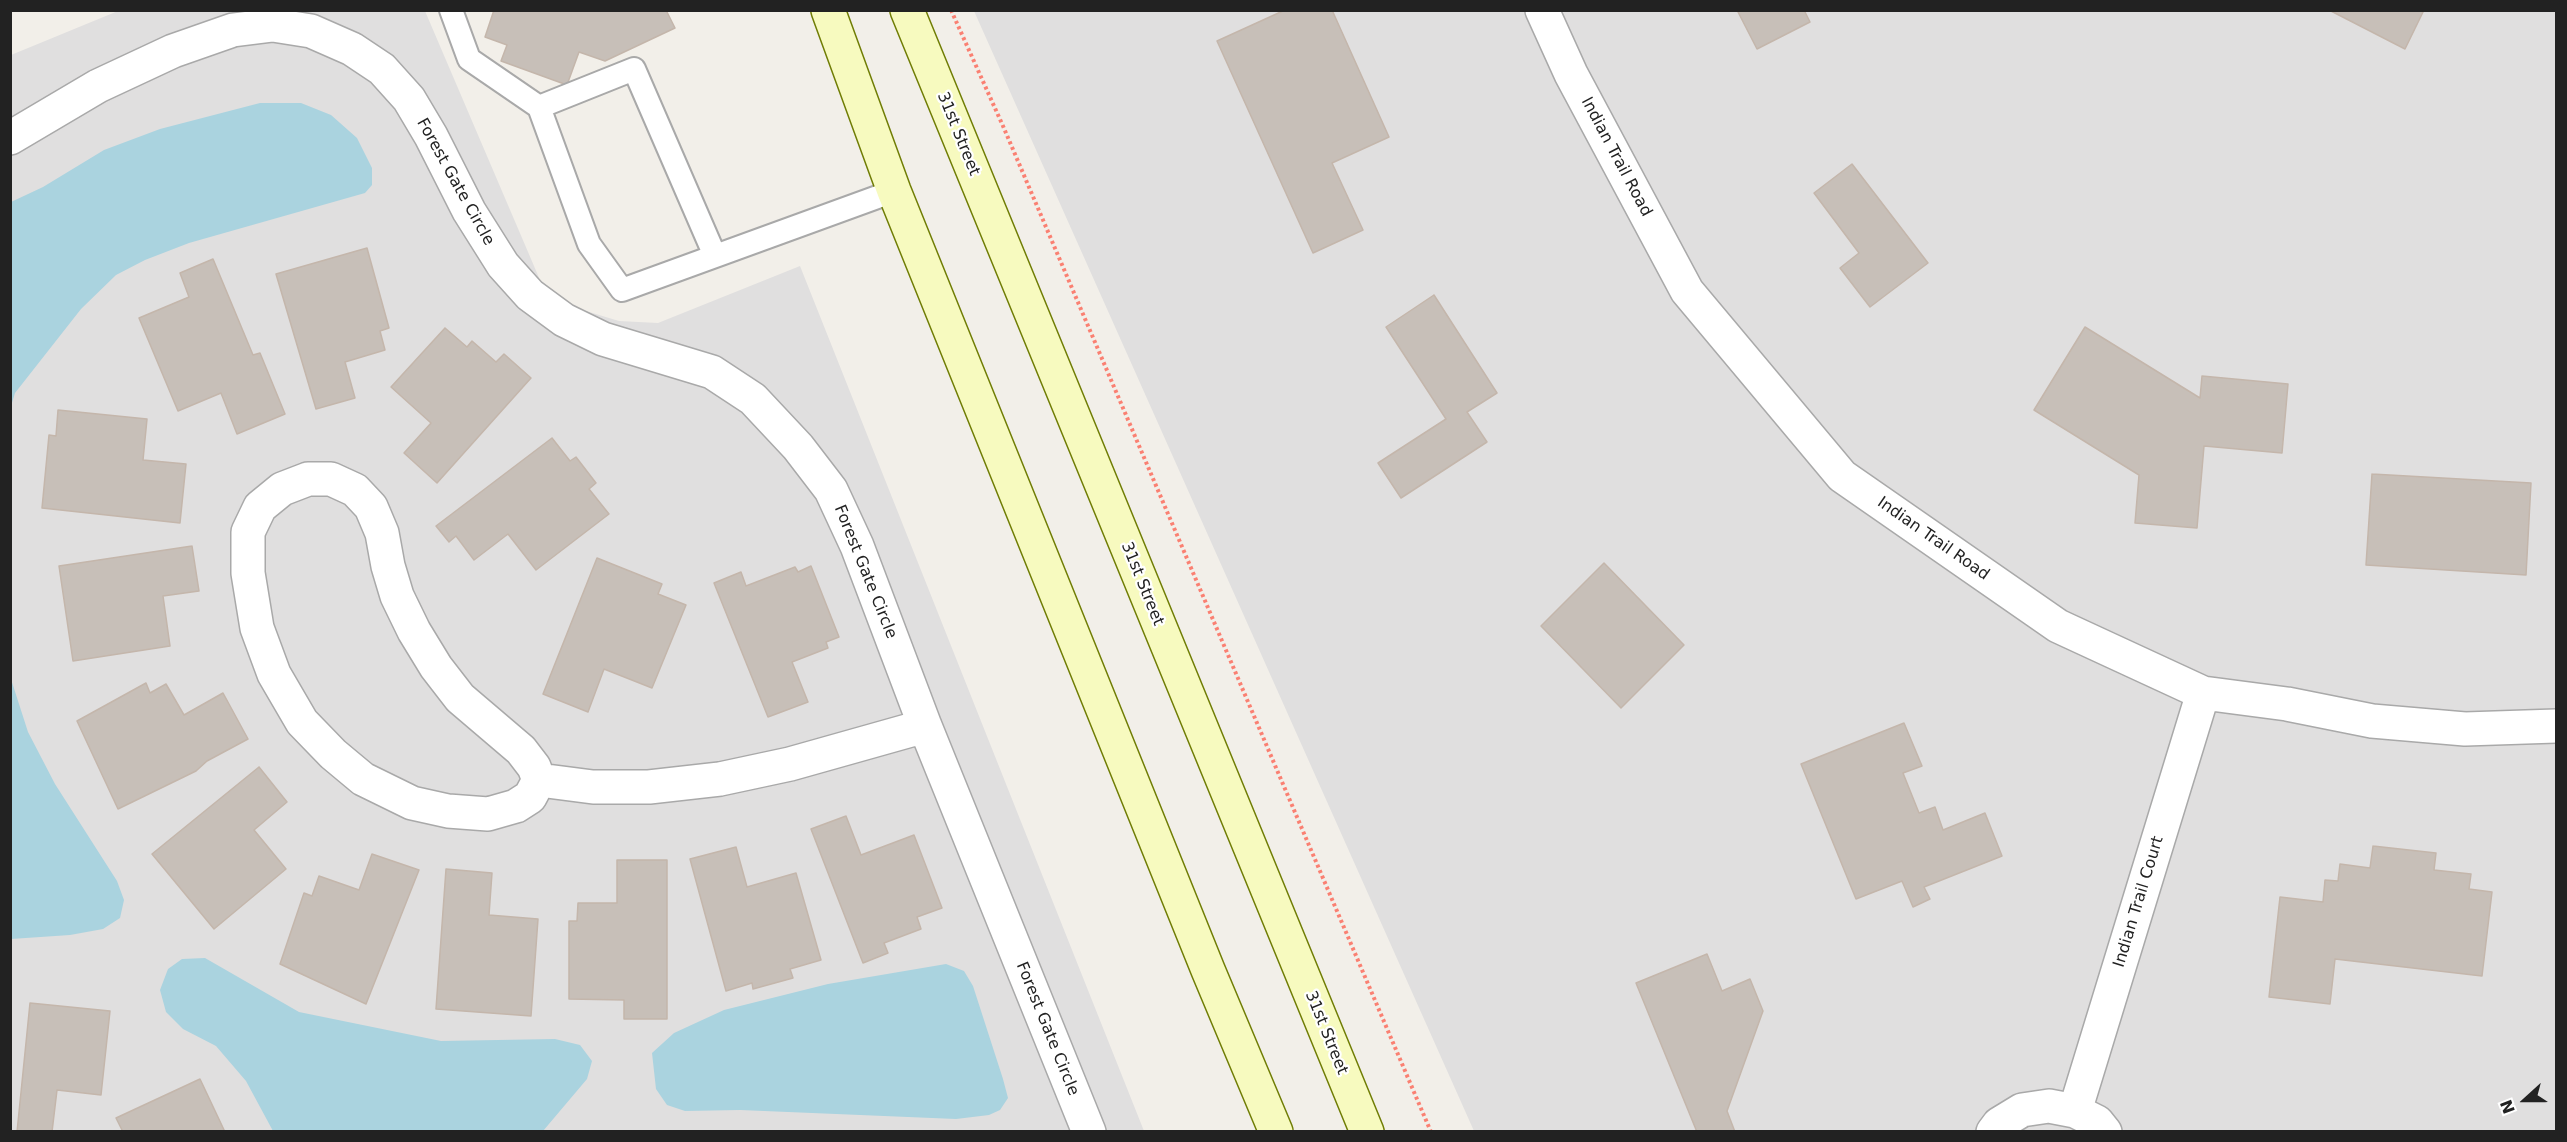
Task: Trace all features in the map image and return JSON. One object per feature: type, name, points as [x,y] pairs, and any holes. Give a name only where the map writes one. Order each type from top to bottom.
[{"type":"main road","points":[[828,10],[894,191],[1208,970],[1276,1131]]},
{"type":"main road","name":"31st Street","points":[[912,23],[1367,1131]]},
{"type":"street","name":"Indian Trail Road","points":[[1542,10],[1572,74],[1687,291],[1842,476],[2058,626],[2204,693],[2287,704],[2372,722],[2465,729],[2556,726]]},
{"type":"street","name":"Forest Gate Circle","points":[[10,138],[109,81],[173,51],[233,30],[273,25],[311,31],[352,49],[382,69],[409,99],[431,136],[469,212],[503,265],[530,295],[564,320],[603,339],[712,372],[753,399],[798,447],[831,490],[858,546],[925,726],[1089,1131]]},
{"type":"street","points":[[308,479],[331,480],[355,490],[371,507],[382,533],[388,566],[397,596],[414,631],[436,667],[460,698],[521,750],[534,768],[539,780],[530,797],[516,806],[488,814],[448,811],[412,803],[363,779],[333,754],[302,722],[274,674],[257,628],[249,573],[248,532],[260,507],[282,489],[308,479]]},
{"type":"street","name":"Indian Trail Court","points":[[2075,1111],[2204,693]]},
{"type":"street","points":[[539,780],[592,787],[649,787],[720,779],[790,764],[925,726]]},
{"type":"street","points":[[1993,1131],[1999,1124],[2022,1110],[2049,1106],[2075,1111],[2097,1122],[2105,1131]]},
{"type":"lane","points":[[451,10],[469,59],[539,107],[589,244],[622,290],[894,191]]},
{"type":"lane","points":[[539,107],[634,69],[715,256]]},
{"type":"path","points":[[951,10],[1003,126],[1431,1131]]},
{"type":"shaded area","points":[[118,11],[425,11],[540,280],[576,308],[619,321],[658,323],[800,266],[1144,1131],[11,1132],[11,55]]},
{"type":"shaded area","points":[[974,11],[2556,11],[2556,1131],[1474,1131]]},
{"type":"water","points":[[260,103],[301,103],[331,115],[357,138],[372,168],[372,185],[365,193],[189,243],[145,260],[116,275],[81,309],[15,393],[11,406],[11,202],[43,187],[104,150],[160,129]]},
{"type":"water","points":[[10,676],[28,732],[55,784],[117,881],[124,900],[120,918],[103,929],[70,935],[11,939]]},
{"type":"water","points":[[205,958],[299,1012],[441,1041],[555,1039],[580,1045],[592,1061],[587,1079],[543,1131],[273,1131],[246,1081],[216,1046],[183,1029],[166,1012],[160,990],[168,969],[182,959]]},
{"type":"water","points":[[946,964],[964,971],[973,986],[1003,1079],[1008,1098],[1000,1110],[989,1115],[956,1119],[740,1110],[685,1111],[667,1105],[656,1089],[652,1053],[674,1033],[724,1010],[828,984]]},
{"type":"building","points":[[494,10],[666,10],[675,28],[605,61],[579,52],[567,85],[501,61],[507,45],[485,37]]},
{"type":"building","points":[[1285,10],[1332,10],[1389,137],[1332,163],[1363,230],[1313,253],[1217,41]]},
{"type":"building","points":[[1737,10],[1804,10],[1810,22],[1757,49]]},
{"type":"building","points":[[2329,10],[2424,10],[2405,49]]},
{"type":"building","points":[[1852,164],[1928,263],[1870,307],[1840,268],[1859,253],[1814,193]]},
{"type":"building","points":[[367,248],[389,328],[380,331],[385,350],[345,362],[355,398],[316,409],[276,274]]},
{"type":"building","points":[[213,259],[253,355],[260,353],[285,414],[237,434],[221,393],[178,411],[139,318],[189,297],[180,273]]},
{"type":"building","points":[[1434,295],[1497,393],[1467,412],[1487,442],[1401,498],[1378,463],[1446,419],[1386,327]]},
{"type":"building","points":[[2085,327],[2200,398],[2202,376],[2288,384],[2282,453],[2204,446],[2197,528],[2135,523],[2139,475],[2034,410]]},
{"type":"building","points":[[445,328],[467,347],[472,341],[496,362],[504,354],[531,378],[437,483],[404,453],[431,423],[391,387]]},
{"type":"building","points":[[58,410],[147,419],[143,460],[186,464],[180,523],[42,508],[49,435],[56,436]]},
{"type":"building","points":[[552,438],[570,461],[576,457],[596,483],[589,489],[609,514],[536,570],[508,534],[474,560],[456,536],[449,542],[436,526]]},
{"type":"building","points":[[2372,474],[2531,483],[2526,575],[2366,565]]},
{"type":"building","points":[[192,546],[199,591],[163,596],[170,646],[73,661],[59,566]]},
{"type":"building","points":[[597,558],[662,584],[658,594],[686,605],[652,688],[604,669],[588,712],[543,694]]},
{"type":"building","points":[[1604,563],[1684,645],[1621,708],[1541,626]]},
{"type":"building","points":[[811,566],[839,637],[826,642],[828,648],[792,662],[808,702],[768,717],[714,583],[741,572],[746,586],[795,567],[798,572]]},
{"type":"building","points":[[146,683],[150,693],[166,684],[184,715],[223,693],[248,739],[207,761],[196,771],[118,809],[77,721]]},
{"type":"building","points":[[1904,723],[1922,766],[1903,773],[1919,813],[1935,807],[1943,830],[1985,813],[2002,856],[1924,887],[1930,899],[1913,907],[1902,881],[1856,899],[1801,764]]},
{"type":"building","points":[[259,767],[287,802],[254,830],[286,869],[214,929],[152,854]]},
{"type":"building","points":[[846,816],[861,855],[914,835],[942,908],[917,917],[921,929],[884,943],[888,953],[863,963],[811,829]]},
{"type":"building","points":[[2373,846],[2436,853],[2434,870],[2471,874],[2469,889],[2492,892],[2482,976],[2335,959],[2330,1004],[2269,997],[2280,897],[2323,902],[2325,880],[2338,881],[2340,864],[2370,868]]},
{"type":"building","points":[[736,847],[747,887],[796,873],[821,960],[790,969],[793,978],[753,989],[752,983],[726,991],[690,859]]},
{"type":"building","points":[[372,854],[419,870],[366,1004],[280,964],[304,893],[312,896],[319,876],[359,890]]},
{"type":"building","points":[[617,860],[667,860],[667,1019],[624,1019],[624,1000],[569,999],[569,921],[577,921],[578,903],[617,903]]},
{"type":"building","points":[[446,869],[492,873],[489,915],[538,919],[531,1016],[436,1009]]},
{"type":"building","points":[[1707,954],[1722,991],[1750,979],[1763,1011],[1727,1111],[1735,1132],[1697,1132],[1636,983]]},
{"type":"building","points":[[30,1003],[110,1011],[101,1095],[57,1090],[52,1132],[17,1132]]},
{"type":"building","points":[[200,1079],[225,1132],[123,1132],[116,1118]]}]
